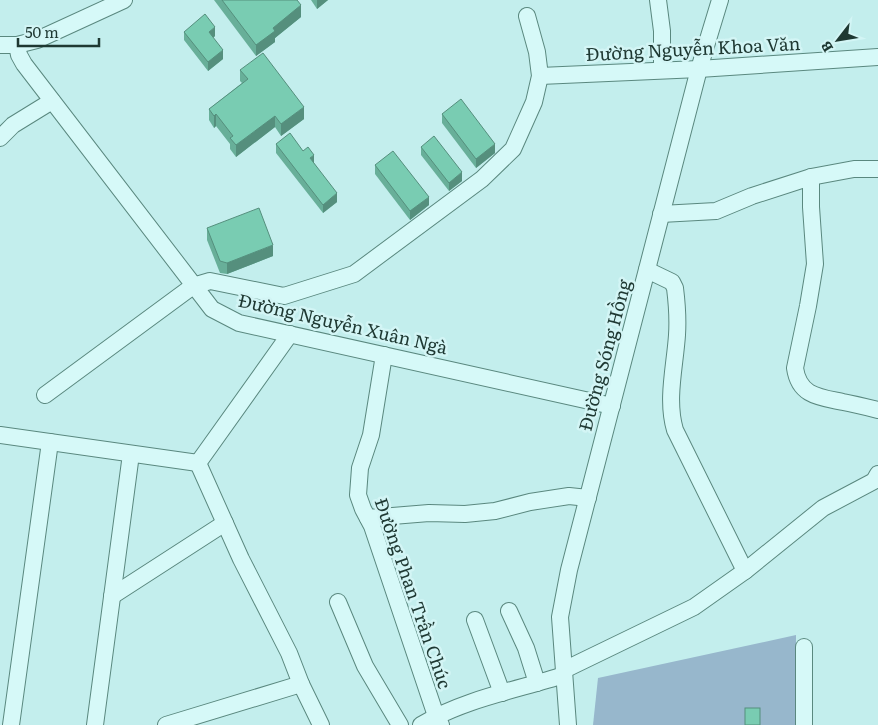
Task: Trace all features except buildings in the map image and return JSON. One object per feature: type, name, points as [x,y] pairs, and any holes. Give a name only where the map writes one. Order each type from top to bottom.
[{"type":"street","points":[[658,0],[662,31],[662,70]]},
{"type":"street","name":"Đường Sóng Hồng","points":[[568,725],[560,617],[569,570],[699,69],[720,0]]},
{"type":"street","points":[[0,45],[17,45],[51,34],[118,1]]},
{"type":"street","points":[[45,395],[193,286],[210,281],[284,296],[354,274],[482,179],[512,149],[534,102],[540,76],[537,52],[527,16]]},
{"type":"street","name":"Đường Nguyễn Xuân Ngà","points":[[17,45],[18,55],[24,64],[212,309],[239,323],[612,406]]},
{"type":"street","name":"Đường Nguyễn Khoa Văn","points":[[540,76],[699,69],[878,57]]},
{"type":"street","points":[[0,138],[13,125],[52,101]]},
{"type":"street","points":[[661,214],[716,211],[752,196],[811,177],[854,168],[878,169]]},
{"type":"street","points":[[811,177],[810,207],[815,264],[795,368],[796,378],[807,392],[818,397],[878,410]]},
{"type":"street","points":[[647,270],[672,282],[675,288],[677,333],[672,419],[675,430],[745,571]]},
{"type":"street","points":[[198,463],[290,334]]},
{"type":"street","name":"Đường Phan Trần Chúc","points":[[384,355],[371,435],[360,468],[358,495],[372,526],[438,721]]},
{"type":"street","points":[[0,435],[198,463]]},
{"type":"street","points":[[11,725],[50,442]]},
{"type":"street","points":[[95,725],[131,454]]},
{"type":"street","points":[[198,463],[241,559],[285,645],[321,725]]},
{"type":"street","points":[[421,725],[438,721],[502,693],[537,684],[694,607],[745,571],[823,508],[874,481],[878,474]]},
{"type":"street","points":[[368,518],[429,513],[465,514],[495,511],[530,502],[569,496],[588,498]]},
{"type":"street","points":[[112,596],[225,523]]},
{"type":"street","points":[[338,602],[365,666],[400,725]]},
{"type":"street","points":[[508,611],[526,648],[537,684]]},
{"type":"street","points":[[475,620],[502,693]]},
{"type":"street","points":[[804,647],[804,725]]},
{"type":"street","points":[[166,725],[301,684]]},
{"type":"shaded area","points":[[796,635],[796,725],[593,725],[598,678]]}]
